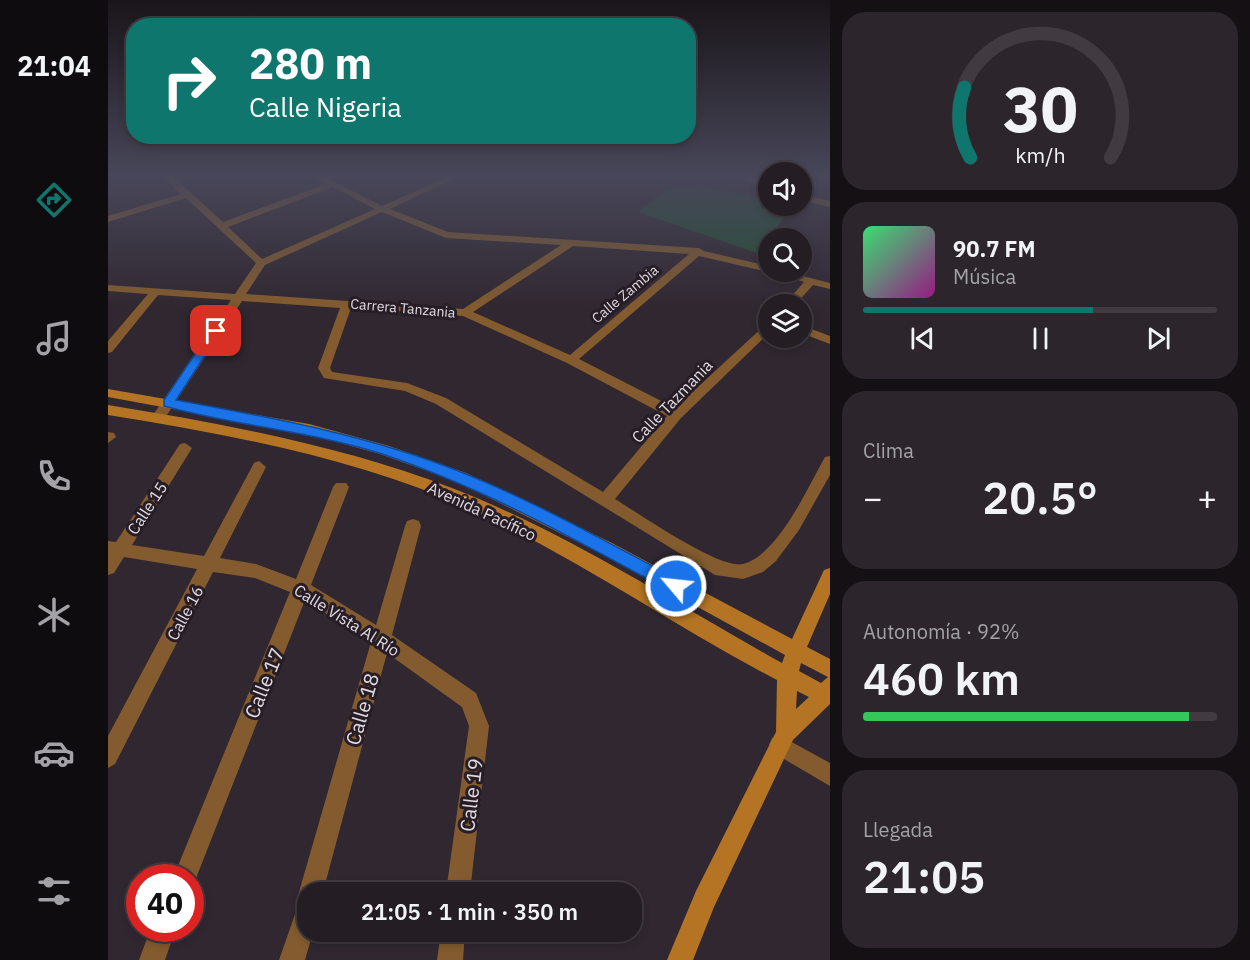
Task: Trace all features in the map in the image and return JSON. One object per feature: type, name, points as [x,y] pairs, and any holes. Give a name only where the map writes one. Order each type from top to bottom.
[{"type":"street","points":[[215,220],[261,263]]},
{"type":"street","points":[[222,226],[239,220]]},
{"type":"street","points":[[158,418],[261,263],[358,220]]},
{"type":"street","points":[[409,220],[446,235],[699,251],[758,266]]},
{"type":"street","points":[[465,313],[570,243]]},
{"type":"street","name":"Calle Zambia","points":[[570,360],[699,251]]},
{"type":"street","points":[[799,294],[809,282]]},
{"type":"street","points":[[812,282],[830,286]]},
{"type":"street","name":"Carrera Tanzania","points":[[108,288],[465,313],[570,360],[676,415]]},
{"type":"street","points":[[108,350],[154,291]]},
{"type":"street","points":[[347,304],[324,368],[328,375],[407,387],[441,400],[715,568],[742,573],[763,565],[779,547],[830,461]]},
{"type":"street","points":[[812,333],[830,340]]},
{"type":"street","name":"Calle Tazmania","points":[[604,501],[676,415],[758,337]]},
{"type":"street","name":"Avenida Pacífico","points":[[108,393],[309,429],[384,450],[461,477],[595,542],[830,669]]},
{"type":"street","name":"Avenida Pacífico","points":[[108,410],[298,445],[373,466],[449,494],[514,524],[592,566],[787,677],[827,691]]},
{"type":"street","name":"Calle 15","points":[[108,568],[114,548],[185,448]]},
{"type":"street","name":"Calle 16","points":[[108,757],[260,467]]},
{"type":"street","name":"Calle 17","points":[[191,864],[341,487]]},
{"type":"street","name":"Calle 18","points":[[314,882],[413,526]]},
{"type":"street","name":"Calle Vista Al Río","points":[[114,548],[256,571],[302,589],[382,639],[469,700]]},
{"type":"street","points":[[783,739],[787,677],[796,650],[830,575]]},
{"type":"street","points":[[680,960],[783,739],[827,691]]},
{"type":"street","name":"Calle 19","points":[[459,882],[479,726],[476,711],[469,700]]},
{"type":"street","points":[[783,739],[830,775]]},
{"type":"street","points":[[152,960],[159,942]]},
{"type":"street","points":[[292,960],[297,942]]},
{"type":"street","points":[[450,960],[452,942]]},
{"type":"green space","points":[[661,220],[782,220],[776,228],[758,228],[758,252]]},
{"type":"route","points":[[216,331],[168,403],[309,429],[384,450],[461,477],[526,507],[676,586]]}]
